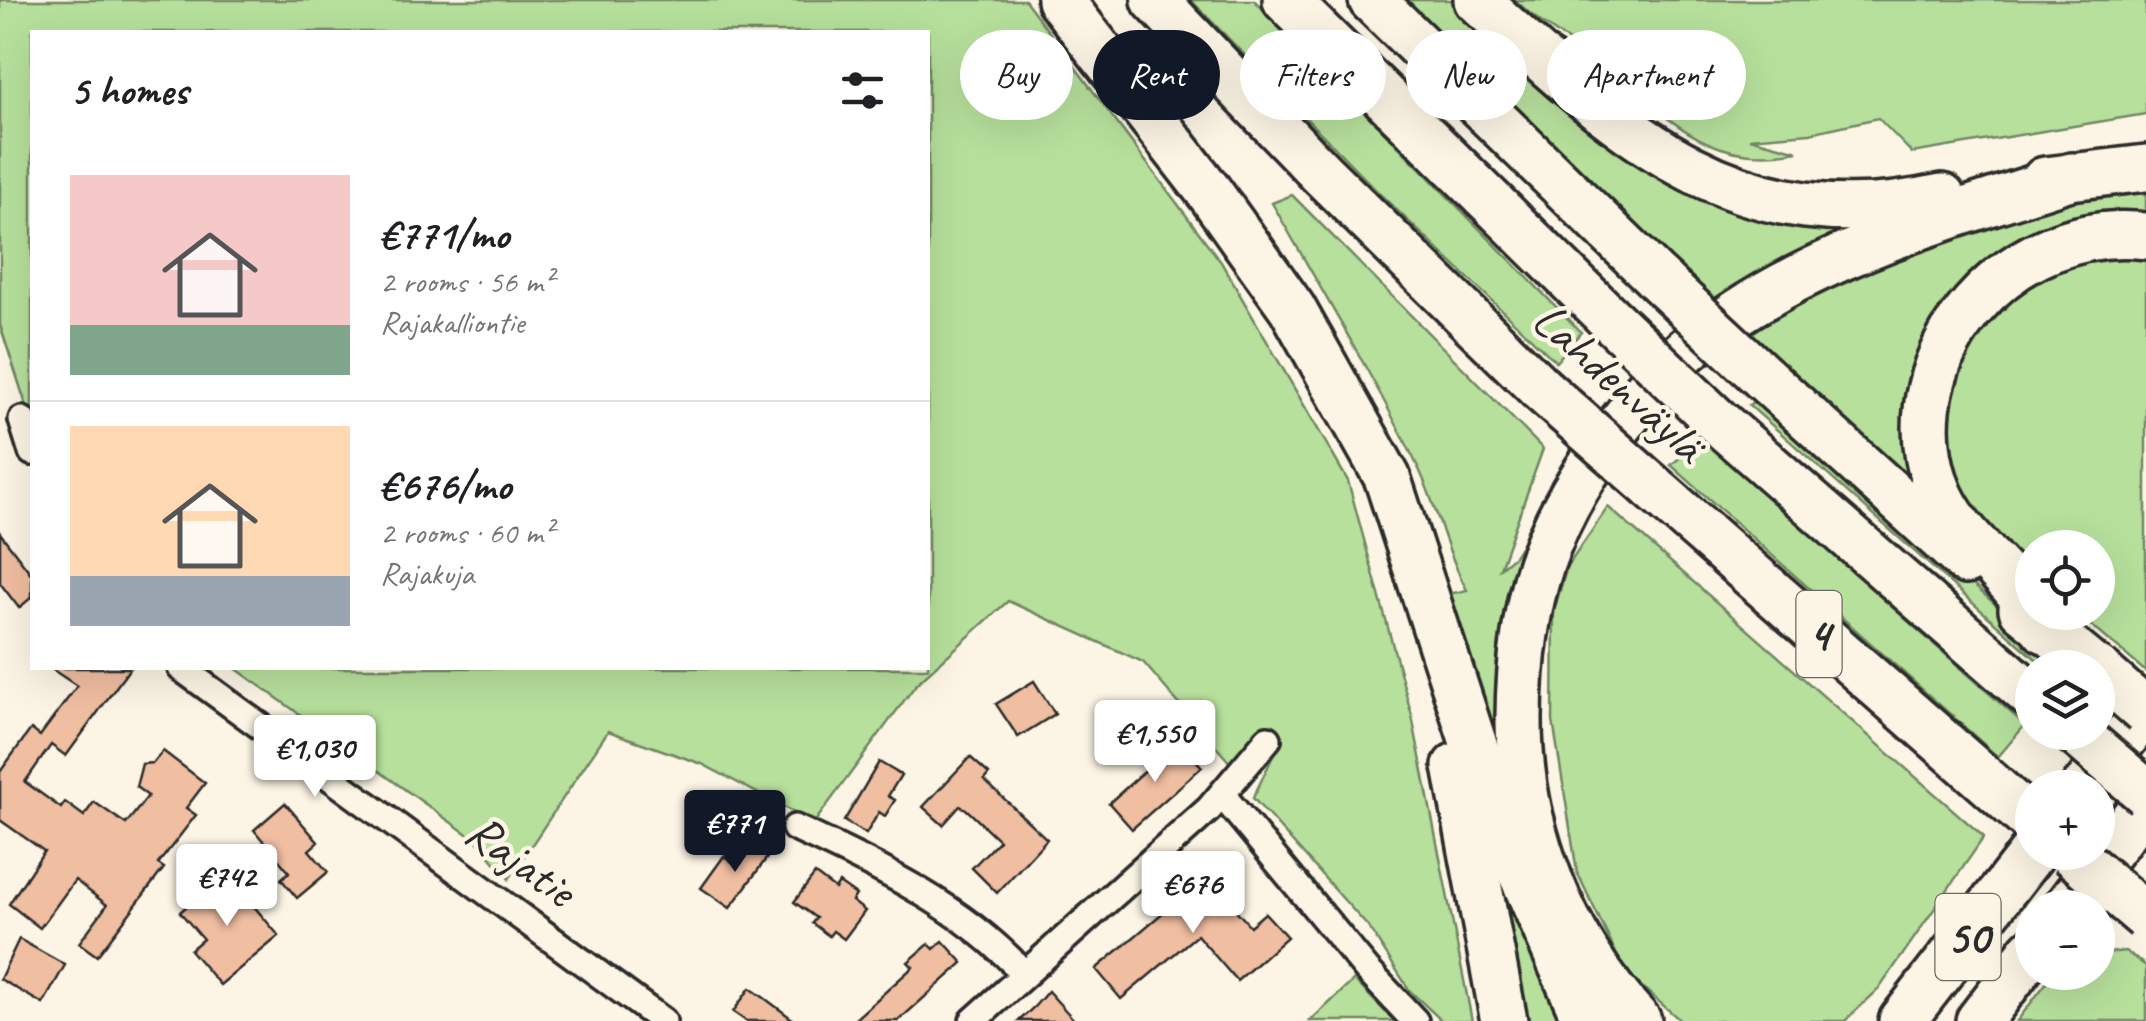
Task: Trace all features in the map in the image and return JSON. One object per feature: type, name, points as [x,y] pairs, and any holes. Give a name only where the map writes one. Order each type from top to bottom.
[{"type":"highway","points":[[1060,0],[1210,193],[1292,308],[1388,477],[1499,822],[1586,1021]]},
{"type":"highway","name":"Lahdenväylä","points":[[1155,0],[1321,173],[1540,388],[2015,806]]},
{"type":"highway","name":"Lahdenväylä","points":[[1286,0],[1716,420],[2015,681]]},
{"type":"highway","points":[[1372,0],[1657,278],[2015,603]]},
{"type":"highway","points":[[1477,0],[1588,102],[1678,162],[1756,197],[1815,208],[1881,207],[2146,168]]},
{"type":"highway","points":[[1638,1021],[1612,994],[1549,883],[1530,816],[1519,740],[1519,657],[1528,602],[1550,530],[1577,480],[1634,407],[1674,361],[1722,326],[1782,287],[1872,244],[2072,176]]},
{"type":"highway","points":[[2015,588],[1973,546],[1936,487],[1928,444],[1929,402],[1938,366],[1950,335],[1971,304],[2026,260],[2087,236],[2146,236]]},
{"type":"highway","points":[[1419,572],[1504,1021]]},
{"type":"highway","points":[[2045,630],[2072,650]]},
{"type":"highway","points":[[2099,770],[2146,712],[2115,685]]},
{"type":"highway","points":[[2092,750],[2144,803]]},
{"type":"highway","name":"50","points":[[2079,890],[2144,803]]},
{"type":"highway","name":"50","points":[[1902,1021],[2019,870]]},
{"type":"highway","points":[[2091,870],[2146,918]]},
{"type":"highway","name":"50","points":[[1979,1021],[2015,973]]},
{"type":"street","points":[[22,420],[30,446]]},
{"type":"street","name":"Rajatie","points":[[183,670],[663,1021]]},
{"type":"street","points":[[972,1021],[1222,796],[1268,739]]},
{"type":"street","points":[[1222,796],[1366,970],[1415,1021]]},
{"type":"street","points":[[795,828],[854,855],[991,939],[1024,974]]},
{"type":"green space","points":[[0,0],[1025,0],[1047,30],[960,30],[960,120],[1073,120],[1073,64],[1093,91],[1093,120],[1115,120],[1221,262],[1348,481],[1412,716],[1472,1021],[1442,1021],[1410,991],[1370,929],[1253,798],[1273,756],[1248,741],[1231,764],[1143,662],[1008,601],[917,683],[814,823],[702,764],[608,731],[509,879],[477,841],[238,670],[930,670],[930,30],[30,30],[30,417],[0,325]]},
{"type":"green space","points":[[1191,0],[1254,0],[1284,30],[1240,30],[1240,50]]},
{"type":"green space","points":[[1403,0],[1458,0],[1496,30],[1434,30]]},
{"type":"green space","points":[[1515,0],[2146,0],[2146,114],[1912,153],[1878,118],[1810,133],[1750,138],[1798,151],[1740,153],[1694,136],[1670,120],[1746,120],[1746,30],[1553,30]]},
{"type":"green space","points":[[1527,55],[1547,71],[1547,120],[1609,120],[1710,200],[1775,225],[1847,229],[1711,302],[1525,120]]},
{"type":"green space","points":[[1308,120],[1372,120],[1581,332],[1556,362]]},
{"type":"green space","points":[[2146,187],[2146,220],[2073,226],[2031,236],[1994,256],[1944,306],[1931,325],[1916,364],[1913,488],[1741,330],[1790,297],[2057,198]]},
{"type":"green space","points":[[1292,195],[1543,449],[1500,568],[1514,556],[1538,519],[1501,740],[1618,1021],[1603,1021],[1581,984],[1445,595],[1467,590],[1423,479],[1364,364],[1272,203]]},
{"type":"green space","points":[[2146,251],[2146,672],[2097,630],[2115,630],[2115,530],[2015,530],[2015,559],[1981,528],[1955,483],[1944,430],[1957,354],[2040,267]]},
{"type":"green space","points":[[1759,397],[2015,621],[2015,630],[2025,630],[2048,650],[2026,650],[1749,405]]},
{"type":"green space","points":[[1703,439],[2015,716],[2015,737],[1998,757],[1671,465]]},
{"type":"green space","points":[[1608,507],[1984,837],[1879,989],[1845,1021],[1681,1021],[1625,972],[1577,872],[1553,721],[1554,610],[1567,567]]},
{"type":"green space","points":[[1490,851],[1568,1021],[1520,1021]]},
{"type":"green space","points":[[2125,951],[2146,966],[2146,1021],[2017,1021],[2041,990],[2115,990],[2115,952]]},
{"type":"green space","points":[[1354,980],[1394,1021],[1310,1021]]},
{"type":"building","points":[[0,533],[30,572],[30,599],[19,608],[0,583]]},
{"type":"building","points":[[53,670],[129,670],[66,756],[51,745],[25,782],[61,808],[65,802],[84,816],[94,802],[126,824],[148,796],[136,787],[142,764],[153,763],[163,751],[205,783],[186,808],[196,815],[158,864],[164,868],[97,956],[79,943],[107,905],[75,880],[40,928],[9,904],[44,851],[0,820],[0,772],[31,729],[40,736],[77,686]]},
{"type":"building","points":[[1034,681],[1055,714],[1018,737],[996,704]]},
{"type":"building","points":[[1178,741],[1202,767],[1132,829],[1109,803]]},
{"type":"building","points":[[970,757],[989,774],[984,780],[1047,839],[997,893],[972,868],[999,840],[960,806],[943,825],[923,807]]},
{"type":"building","points":[[879,762],[901,775],[888,796],[895,800],[885,816],[879,812],[866,834],[844,821]]},
{"type":"building","points":[[285,803],[318,842],[309,850],[328,872],[297,898],[281,879],[289,872],[254,830]]},
{"type":"building","points":[[750,842],[769,855],[730,908],[701,888],[724,856],[735,864]]},
{"type":"building","points":[[1199,869],[1250,926],[1265,913],[1287,937],[1237,981],[1197,935],[1121,999],[1096,969],[1171,906],[1164,899]]},
{"type":"building","points":[[226,873],[279,936],[220,985],[190,950],[203,939],[180,912]]},
{"type":"building","points":[[815,874],[835,889],[839,883],[856,895],[852,901],[865,911],[844,939],[833,931],[829,936],[812,923],[816,918],[794,902]]},
{"type":"building","points":[[19,939],[65,965],[43,1004],[0,979]]},
{"type":"building","points":[[943,941],[963,963],[898,1021],[853,1021],[913,967],[908,962],[929,944],[934,949]]},
{"type":"building","points":[[750,988],[795,1021],[746,1021],[733,1012]]},
{"type":"building","points":[[1048,991],[1075,1021],[1019,1021],[1035,1006]]}]
